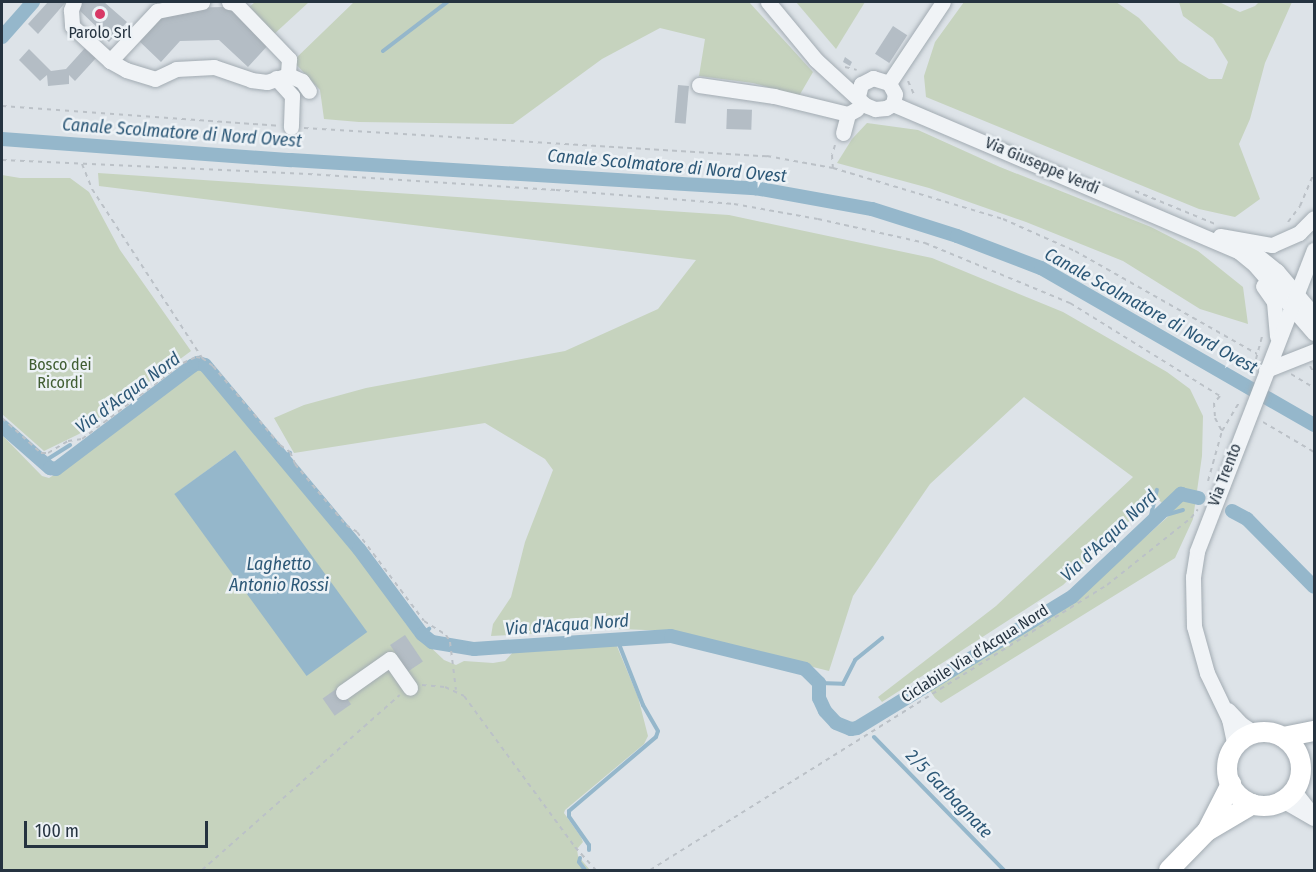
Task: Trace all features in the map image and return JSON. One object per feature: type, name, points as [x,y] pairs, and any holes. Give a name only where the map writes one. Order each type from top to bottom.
[{"type":"main road","points":[[1283,737],[1314,731]]},
{"type":"main road","points":[[1235,747],[1245,738],[1256,734],[1267,732],[1283,737],[1295,749],[1300,759],[1299,781],[1289,796]]},
{"type":"main road","points":[[1300,759],[1314,739]]},
{"type":"main road","name":"Via Trento","points":[[1207,831],[1231,783],[1228,768],[1235,747]]},
{"type":"main road","points":[[1231,783],[1239,796],[1253,804]]},
{"type":"main road","name":"Via Trento","points":[[1169,870],[1207,831],[1253,804],[1269,806],[1289,796]]},
{"type":"street","points":[[74,2],[70,10],[72,26],[110,61],[126,70],[155,79],[176,69],[214,66],[251,80],[267,82],[282,77],[302,81],[309,92]]},
{"type":"street","points":[[110,61],[157,10],[202,2]]},
{"type":"street","points":[[229,2],[235,3],[289,59],[282,77],[292,96],[291,127]]},
{"type":"street","points":[[699,85],[774,96],[846,126],[861,89],[873,78],[889,84],[895,94],[893,104],[882,109],[861,89],[816,60],[768,2]]},
{"type":"street","points":[[889,84],[943,2]]},
{"type":"street","name":"Via Giuseppe Verdi","points":[[893,104],[1191,228],[1238,250],[1294,301]]},
{"type":"street","name":"Via Giuseppe Verdi","points":[[1191,228],[1231,238],[1272,244],[1299,233],[1314,218]]},
{"type":"street","name":"Via Giuseppe Verdi","points":[[1191,228],[1230,252],[1270,294],[1277,321],[1277,344]]},
{"type":"street","name":"Via Giuseppe Verdi","points":[[1231,238],[1263,258],[1294,301]]},
{"type":"street","name":"Via Trento","points":[[1235,747],[1224,705],[1207,673],[1199,651],[1194,626],[1193,578],[1202,535],[1261,366],[1277,344],[1314,250]]},
{"type":"street","points":[[1294,301],[1314,315]]},
{"type":"street","points":[[1294,301],[1314,333]]},
{"type":"street","points":[[1261,366],[1282,364],[1314,351]]},
{"type":"street","points":[[343,692],[390,659],[410,688]]},
{"type":"street","name":"Via Trento","points":[[1224,705],[1241,724],[1256,734]]},
{"type":"street","points":[[1289,796],[1314,818]]},
{"type":"path","points":[[843,66],[861,89]]},
{"type":"path","points":[[903,66],[911,70],[908,80],[912,94],[920,103]]},
{"type":"path","points":[[2,106],[291,127],[767,156],[833,168],[1004,219],[1075,251],[1257,354]]},
{"type":"path","points":[[833,168],[832,155],[839,131],[846,126]]},
{"type":"path","points":[[2,160],[308,174],[568,191],[734,204],[818,219],[925,243],[1070,303],[1220,396],[1214,404],[1215,418],[1222,431]]},
{"type":"path","points":[[82,164],[92,189],[202,358],[213,366],[280,445],[290,452],[301,472],[346,525],[357,532],[424,621],[437,627],[450,642],[456,690]]},
{"type":"path","points":[[1283,228],[1300,206],[1314,173]]},
{"type":"path","points":[[1133,190],[1219,226]]},
{"type":"path","points":[[1261,366],[1257,354],[1262,334]]},
{"type":"path","points":[[2,418],[41,453],[48,453],[68,441],[82,439],[183,363],[196,357],[202,358]]},
{"type":"path","points":[[1282,364],[1290,374],[1314,388]]},
{"type":"path","points":[[1208,487],[1222,431],[1248,405],[1314,452]]},
{"type":"path","name":"Ciclabile Via d’Acqua Nord","points":[[650,870],[1107,585],[1191,518],[1202,501]]},
{"type":"path","points":[[202,870],[339,746],[410,688],[434,685],[456,690],[464,696],[494,733],[575,847],[596,870]]},
{"type":"green space","points":[[255,2],[309,2],[272,36],[247,9]]},
{"type":"green space","points":[[354,2],[749,2],[813,72],[799,96],[753,83],[699,76],[705,39],[660,28],[602,59],[513,124],[359,122],[324,119],[320,90],[293,61]]},
{"type":"green space","points":[[796,2],[865,2],[836,49]]},
{"type":"green space","points":[[964,2],[1116,2],[1139,18],[1179,61],[1209,79],[1222,79],[1228,62],[1213,38],[1183,16],[1179,2],[1219,2],[1240,12],[1259,2],[1292,2],[1265,63],[1250,119],[1239,144],[1260,199],[1235,217],[1199,209],[926,97],[924,76],[935,42]]},
{"type":"green space","points":[[867,123],[918,130],[1000,167],[1151,227],[1198,251],[1243,287],[1248,324],[1200,309],[1123,261],[1026,222],[929,188],[837,163],[852,139]]},
{"type":"green space","points":[[98,173],[729,215],[932,258],[1063,312],[1167,372],[1190,389],[1203,416],[1202,456],[1193,519],[1175,558],[941,703],[935,698],[929,689],[1075,600],[1172,513],[1155,496],[1063,585],[882,702],[878,697],[996,606],[1133,477],[1024,397],[930,484],[853,596],[829,671],[670,631],[621,629],[491,636],[493,624],[511,597],[525,542],[553,470],[545,459],[485,423],[294,453],[274,418],[304,405],[366,388],[565,351],[658,309],[696,260],[99,186]]},
{"type":"green space","name":"Bosco dei Ricordi","points":[[2,175],[20,178],[70,178],[89,192],[120,250],[191,351],[79,434],[44,451],[2,414]]},
{"type":"green space","points":[[200,368],[319,506],[399,609],[406,624],[444,660],[456,665],[464,661],[493,663],[505,661],[514,651],[616,644],[638,697],[648,736],[644,744],[565,810],[564,813],[583,842],[577,849],[578,856],[590,870],[2,870],[2,435],[42,476],[49,478],[82,457],[134,412],[153,403],[183,378]],"holes":[[[235,450],[365,633],[175,494]]]},
{"type":"water","name":"Laghetto Antonio Rossi","points":[[235,450],[367,632],[307,676],[174,494]]},
{"type":"building","points":[[48,2],[65,3],[38,34],[28,24]]},
{"type":"building","points":[[82,2],[104,2],[127,22],[109,42],[78,9]]},
{"type":"building","points":[[225,7],[236,11],[270,43],[248,67],[219,40],[180,41],[161,62],[137,39],[171,8]]},
{"type":"building","points":[[893,26],[907,35],[889,63],[875,54]]},
{"type":"building","points":[[85,48],[96,58],[75,81],[69,75],[69,84],[48,86],[47,75],[40,81],[19,60],[29,49],[51,71],[66,69]]},
{"type":"building","points":[[845,57],[852,62],[850,66],[843,62]]},
{"type":"building","points":[[678,85],[689,86],[686,124],[675,123]]},
{"type":"building","points":[[727,109],[752,110],[751,130],[726,129]]},
{"type":"building","points":[[405,635],[423,662],[408,672],[390,645]]},
{"type":"building","points":[[339,687],[351,704],[335,716],[323,698]]},
{"type":"waterway","points":[[2,37],[33,2]]},
{"type":"waterway","points":[[383,51],[447,2]]},
{"type":"waterway","name":"Canale Scolmatore di Nord Ovest","points":[[2,139],[291,160],[755,188],[872,209],[957,236],[1041,268],[1314,425]]},
{"type":"waterway","name":"Via d'Acqua Nord","points":[[2,426],[50,468],[56,469],[192,366],[198,363],[205,365],[359,549],[422,634],[432,642],[474,649],[671,636],[805,669],[819,683],[819,698],[825,711],[836,723],[851,729],[857,728],[1073,596],[1181,494],[1199,498]]},
{"type":"waterway","points":[[43,462],[70,445]]},
{"type":"waterway","points":[[284,458],[290,453]]},
{"type":"waterway","points":[[1149,524],[1157,490]]},
{"type":"waterway","points":[[1155,518],[1183,510]]},
{"type":"waterway","name":"Via d'Acqua Nord","points":[[1232,511],[1247,519],[1314,587]]},
{"type":"waterway","points":[[422,634],[429,629]]},
{"type":"waterway","points":[[819,683],[843,684],[855,660],[882,638]]},
{"type":"waterway","points":[[589,850],[589,845],[569,816],[569,811],[656,737],[658,731],[643,705],[617,639]]},
{"type":"waterway","name":"2/5 Garbagnate","points":[[874,737],[1004,870]]},
{"type":"waterway","points":[[580,858],[579,862],[585,870]]},
{"type":"place","name":"Parolo Srl","points":[[100,14]]}]
